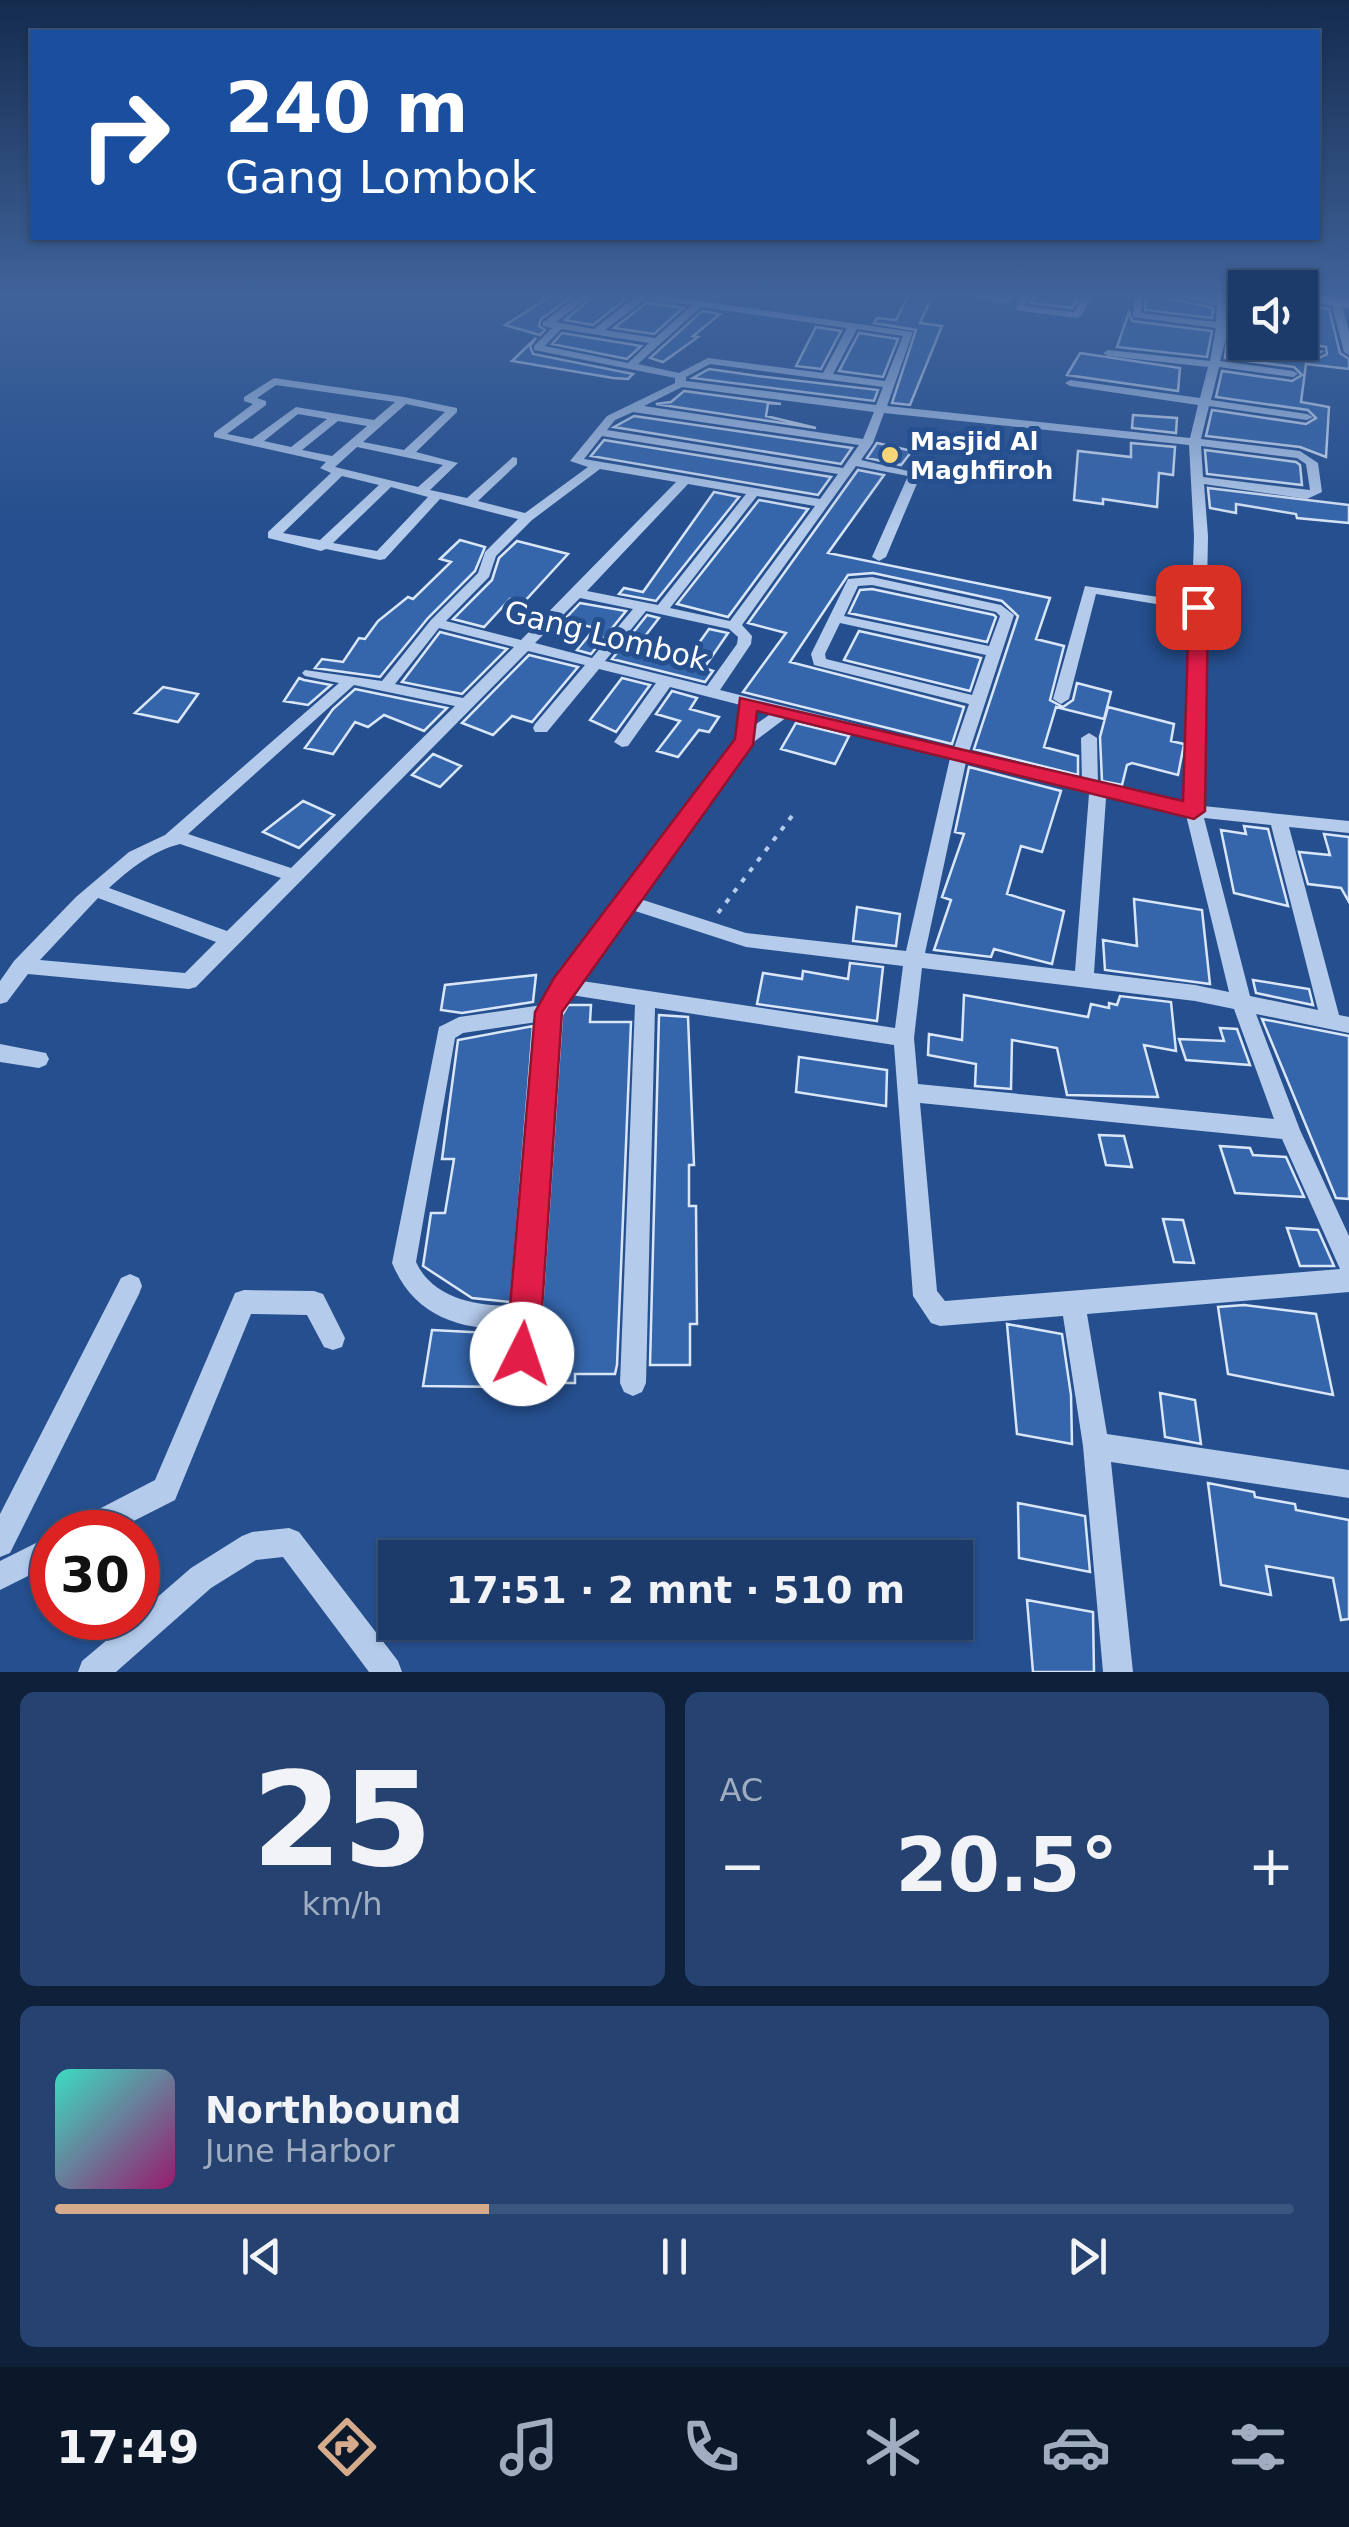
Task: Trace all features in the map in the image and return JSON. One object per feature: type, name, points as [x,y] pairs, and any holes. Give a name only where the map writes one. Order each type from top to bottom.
[{"type":"street","points":[[653,371],[680,380],[881,412],[1195,440],[1306,457],[1312,463],[1316,492],[1200,480]]},
{"type":"street","points":[[693,371],[610,418],[575,458],[596,467],[824,504]]},
{"type":"street","points":[[782,371],[889,386]]},
{"type":"street","points":[[826,377],[829,371]]},
{"type":"street","points":[[734,626],[867,444],[894,371]]},
{"type":"street","points":[[1212,371],[1195,440],[1200,480],[1194,811],[1242,1004],[1289,1130],[1349,1262]]},
{"type":"street","points":[[1270,371],[1293,374]]},
{"type":"street","points":[[375,424],[248,399],[274,382],[453,410],[408,453]]},
{"type":"street","points":[[1070,383],[1307,417]]},
{"type":"street","points":[[404,400],[353,443],[273,532],[321,547],[380,556],[437,496]]},
{"type":"street","points":[[262,403],[218,434],[292,452],[387,484],[526,516]]},
{"type":"street","points":[[631,408],[867,444]]},
{"type":"street","points":[[253,444],[296,410]]},
{"type":"street","points":[[292,452],[336,417]]},
{"type":"street","points":[[598,432],[915,474],[879,557]]},
{"type":"street","points":[[353,443],[452,463]]},
{"type":"street","points":[[420,492],[467,450]]},
{"type":"street","points":[[480,505],[513,460]]},
{"type":"street","points":[[386,686],[436,623],[484,574],[490,556],[526,516],[596,467]]},
{"type":"street","points":[[21,966],[190,981],[468,704],[523,642],[577,593],[684,480]]},
{"type":"street","points":[[321,547],[387,484]]},
{"type":"street","points":[[660,610],[754,492]]},
{"type":"street","points":[[976,701],[819,662],[853,582],[890,585],[1006,612],[959,756],[913,963],[904,1038],[925,1296],[931,1307],[952,1315],[1073,1301],[1349,1280]]},
{"type":"street","points":[[1061,700],[1090,590],[1198,607]]},
{"type":"street","points":[[577,593],[734,626],[745,636],[744,644],[711,692]]},
{"type":"street","points":[[541,728],[642,608]]},
{"type":"street","points":[[835,618],[995,652]]},
{"type":"street","name":"Gang Lombok","points":[[436,623],[1094,789],[1194,811],[1349,827]]},
{"type":"street","points":[[310,672],[468,704]]},
{"type":"street","points":[[0,996],[21,966],[96,890],[172,838],[351,680]]},
{"type":"street","points":[[622,742],[666,681]]},
{"type":"street","points":[[746,740],[748,702]]},
{"type":"street","points":[[520,1390],[548,1012],[563,986],[746,740],[783,712]]},
{"type":"street","points":[[1084,981],[1094,789],[1089,738]]},
{"type":"street","points":[[629,902],[746,940],[913,963],[1194,993],[1340,1023],[1278,819]]},
{"type":"street","points":[[172,838],[295,876]]},
{"type":"street","points":[[96,890],[230,940]]},
{"type":"street","points":[[563,986],[904,1038]]},
{"type":"street","points":[[633,1383],[645,1000]]},
{"type":"street","points":[[524,1318],[482,1320],[462,1312],[418,1287],[404,1263],[446,1033],[459,1025],[548,1012]]},
{"type":"street","points":[[0,1054],[39,1059]]},
{"type":"street","points":[[907,1092],[1289,1130]]},
{"type":"street","points":[[0,1543],[130,1286]]},
{"type":"street","points":[[1073,1301],[1096,1446],[1118,1672]]},
{"type":"street","points":[[126,1510],[165,1490],[244,1302],[314,1303],[333,1338]]},
{"type":"street","points":[[1096,1446],[1349,1484]]},
{"type":"street","points":[[93,1672],[202,1578],[252,1546],[289,1542],[387,1672]]},
{"type":"street","points":[[0,1576],[30,1560]]},
{"type":"path","points":[[706,929],[792,816]]},
{"type":"building","points":[[572,371],[633,374],[628,379]]},
{"type":"building","points":[[705,371],[723,371],[878,390],[874,401],[693,378]]},
{"type":"building","points":[[839,371],[885,371],[883,377]]},
{"type":"building","points":[[903,371],[924,371],[910,405],[892,403]]},
{"type":"building","points":[[1069,371],[1180,371],[1178,391],[1067,375]]},
{"type":"building","points":[[1222,371],[1292,381],[1302,375],[1298,371],[1305,371],[1301,402],[1329,407],[1326,457],[1300,447],[1206,436],[1212,410],[1306,424],[1316,418],[1308,410],[1216,397]]},
{"type":"building","points":[[684,391],[781,404],[768,403],[766,416],[816,428],[656,404],[671,402]]},
{"type":"building","points":[[1133,415],[1177,418],[1176,433],[1132,428]]},
{"type":"building","points":[[634,416],[852,448],[841,464],[614,427]]},
{"type":"building","points":[[604,440],[831,477],[818,495],[591,456]]},
{"type":"building","name":"Masjid Al Maghfiroh","points":[[877,443],[912,451],[901,465],[867,458]]},
{"type":"building","points":[[1131,443],[1175,447],[1173,475],[1159,473],[1157,507],[1103,499],[1103,504],[1074,500],[1078,451],[1131,457]]},
{"type":"building","points":[[1205,450],[1296,462],[1300,465],[1302,485],[1207,474]]},
{"type":"building","points":[[858,470],[884,475],[828,553],[1050,598],[1036,639],[1064,646],[1050,700],[1063,707],[1073,700],[1077,683],[1111,692],[1104,719],[1056,707],[1044,747],[1078,756],[1078,775],[974,749],[1018,616],[1002,601],[873,573],[848,575],[790,662],[964,707],[952,744],[743,692],[786,633],[748,623]]},
{"type":"building","points":[[1208,488],[1349,505],[1349,523],[1297,518],[1296,514],[1236,504],[1236,513],[1210,508]]},
{"type":"building","points":[[714,492],[739,497],[656,601],[619,594],[624,588],[643,592]]},
{"type":"building","points":[[759,500],[808,509],[728,617],[677,604]]},
{"type":"building","points":[[460,540],[485,547],[475,571],[428,618],[380,677],[315,668],[322,659],[343,662],[359,638],[365,639],[378,621],[408,597],[413,599],[451,562],[440,559]]},
{"type":"building","points":[[517,541],[568,554],[523,603],[510,599],[484,627],[453,619],[492,580],[499,558]]},
{"type":"building","points":[[872,589],[996,617],[987,642],[849,613],[860,590]]},
{"type":"building","points":[[580,603],[626,611],[591,654],[577,650],[595,628],[564,620]]},
{"type":"building","points":[[647,615],[659,618],[642,640],[691,654],[709,629],[728,633],[704,668],[713,671],[705,682],[612,659]]},
{"type":"building","points":[[859,631],[981,658],[970,691],[844,660]]},
{"type":"building","points":[[440,632],[507,649],[462,694],[402,682]]},
{"type":"building","points":[[529,655],[578,667],[532,722],[512,716],[493,735],[462,723]]},
{"type":"building","points":[[299,678],[331,685],[308,705],[284,701]]},
{"type":"building","points":[[622,678],[650,685],[616,732],[590,720]]},
{"type":"building","points":[[163,687],[198,694],[178,722],[135,713]]},
{"type":"building","points":[[355,689],[447,708],[424,731],[384,715],[368,727],[355,722],[333,754],[305,748],[333,709]]},
{"type":"building","points":[[672,691],[697,698],[690,709],[719,717],[709,732],[699,730],[678,757],[657,751],[680,721],[656,714]]},
{"type":"building","points":[[1108,707],[1174,724],[1171,741],[1184,744],[1178,775],[1132,763],[1127,765],[1122,785],[1102,781],[1100,737]]},
{"type":"building","points":[[796,723],[849,736],[835,764],[781,749]]},
{"type":"building","points":[[433,754],[461,766],[440,787],[412,775]]},
{"type":"building","points":[[969,767],[1061,791],[1042,852],[1021,846],[1007,894],[1064,911],[1052,964],[994,949],[991,957],[934,950],[951,900],[942,897],[964,834],[955,832]]},
{"type":"building","points":[[303,801],[334,815],[299,848],[263,832]]},
{"type":"building","points":[[1244,826],[1268,829],[1288,906],[1234,893],[1221,830],[1246,834]]},
{"type":"building","points":[[1324,834],[1349,837],[1349,902],[1341,888],[1308,884],[1299,852],[1330,855]]},
{"type":"building","points":[[1134,899],[1202,910],[1210,984],[1105,970],[1103,940],[1137,946]]},
{"type":"building","points":[[857,907],[900,914],[896,946],[853,941]]},
{"type":"building","points":[[850,963],[883,967],[877,1021],[757,1004],[763,973],[802,979],[803,971],[848,979]]},
{"type":"building","points":[[536,975],[533,1002],[462,1013],[441,1010],[445,985]]},
{"type":"building","points":[[1253,980],[1309,989],[1313,1005],[1256,993]]},
{"type":"building","points":[[964,995],[1088,1017],[1091,1004],[1109,1008],[1109,1003],[1117,1005],[1120,996],[1171,1002],[1176,1051],[1144,1045],[1158,1097],[1067,1095],[1057,1048],[1012,1040],[1011,1089],[975,1086],[976,1064],[928,1055],[929,1034],[962,1040]]},
{"type":"building","points":[[568,1005],[591,1005],[590,1022],[631,1022],[617,1365],[615,1374],[575,1374],[575,1383],[537,1383],[562,1015]]},
{"type":"building","points":[[659,1015],[688,1017],[694,1165],[689,1165],[689,1206],[696,1206],[697,1324],[690,1324],[690,1365],[650,1365]]},
{"type":"building","points":[[1262,1019],[1349,1036],[1349,1199],[1336,1198]]},
{"type":"building","points":[[533,1026],[511,1302],[472,1298],[423,1266],[431,1213],[445,1213],[454,1159],[442,1159],[458,1040]]},
{"type":"building","points":[[1220,1028],[1237,1029],[1250,1065],[1186,1060],[1179,1039],[1224,1041]]},
{"type":"building","points":[[799,1057],[887,1070],[886,1106],[796,1092]]},
{"type":"building","points":[[1099,1135],[1124,1136],[1132,1167],[1106,1165]]},
{"type":"building","points":[[1220,1146],[1250,1148],[1253,1155],[1286,1157],[1304,1197],[1235,1193]]},
{"type":"building","points":[[1163,1219],[1183,1220],[1194,1263],[1174,1262]]},
{"type":"building","points":[[1287,1228],[1318,1230],[1334,1266],[1300,1266]]},
{"type":"building","points":[[1244,1305],[1316,1314],[1333,1395],[1228,1374],[1218,1307]]},
{"type":"building","points":[[1007,1324],[1062,1334],[1071,1395],[1072,1444],[1017,1434]]},
{"type":"building","points":[[432,1330],[508,1334],[503,1387],[423,1386]]},
{"type":"building","points":[[1160,1393],[1195,1400],[1201,1444],[1165,1437]]},
{"type":"building","points":[[1208,1483],[1295,1504],[1296,1510],[1349,1520],[1349,1619],[1341,1620],[1333,1578],[1266,1566],[1271,1595],[1221,1585]]},
{"type":"building","points":[[1018,1503],[1085,1516],[1090,1572],[1019,1558]]},
{"type":"building","points":[[1027,1600],[1093,1612],[1094,1672],[1033,1672]]},
{"type":"place","name":"Masjid Al Maghfiroh","points":[[890,455]]},
{"type":"route","points":[[522,1354],[548,1012],[563,986],[746,740],[748,702],[1194,811],[1198,607]]}]
